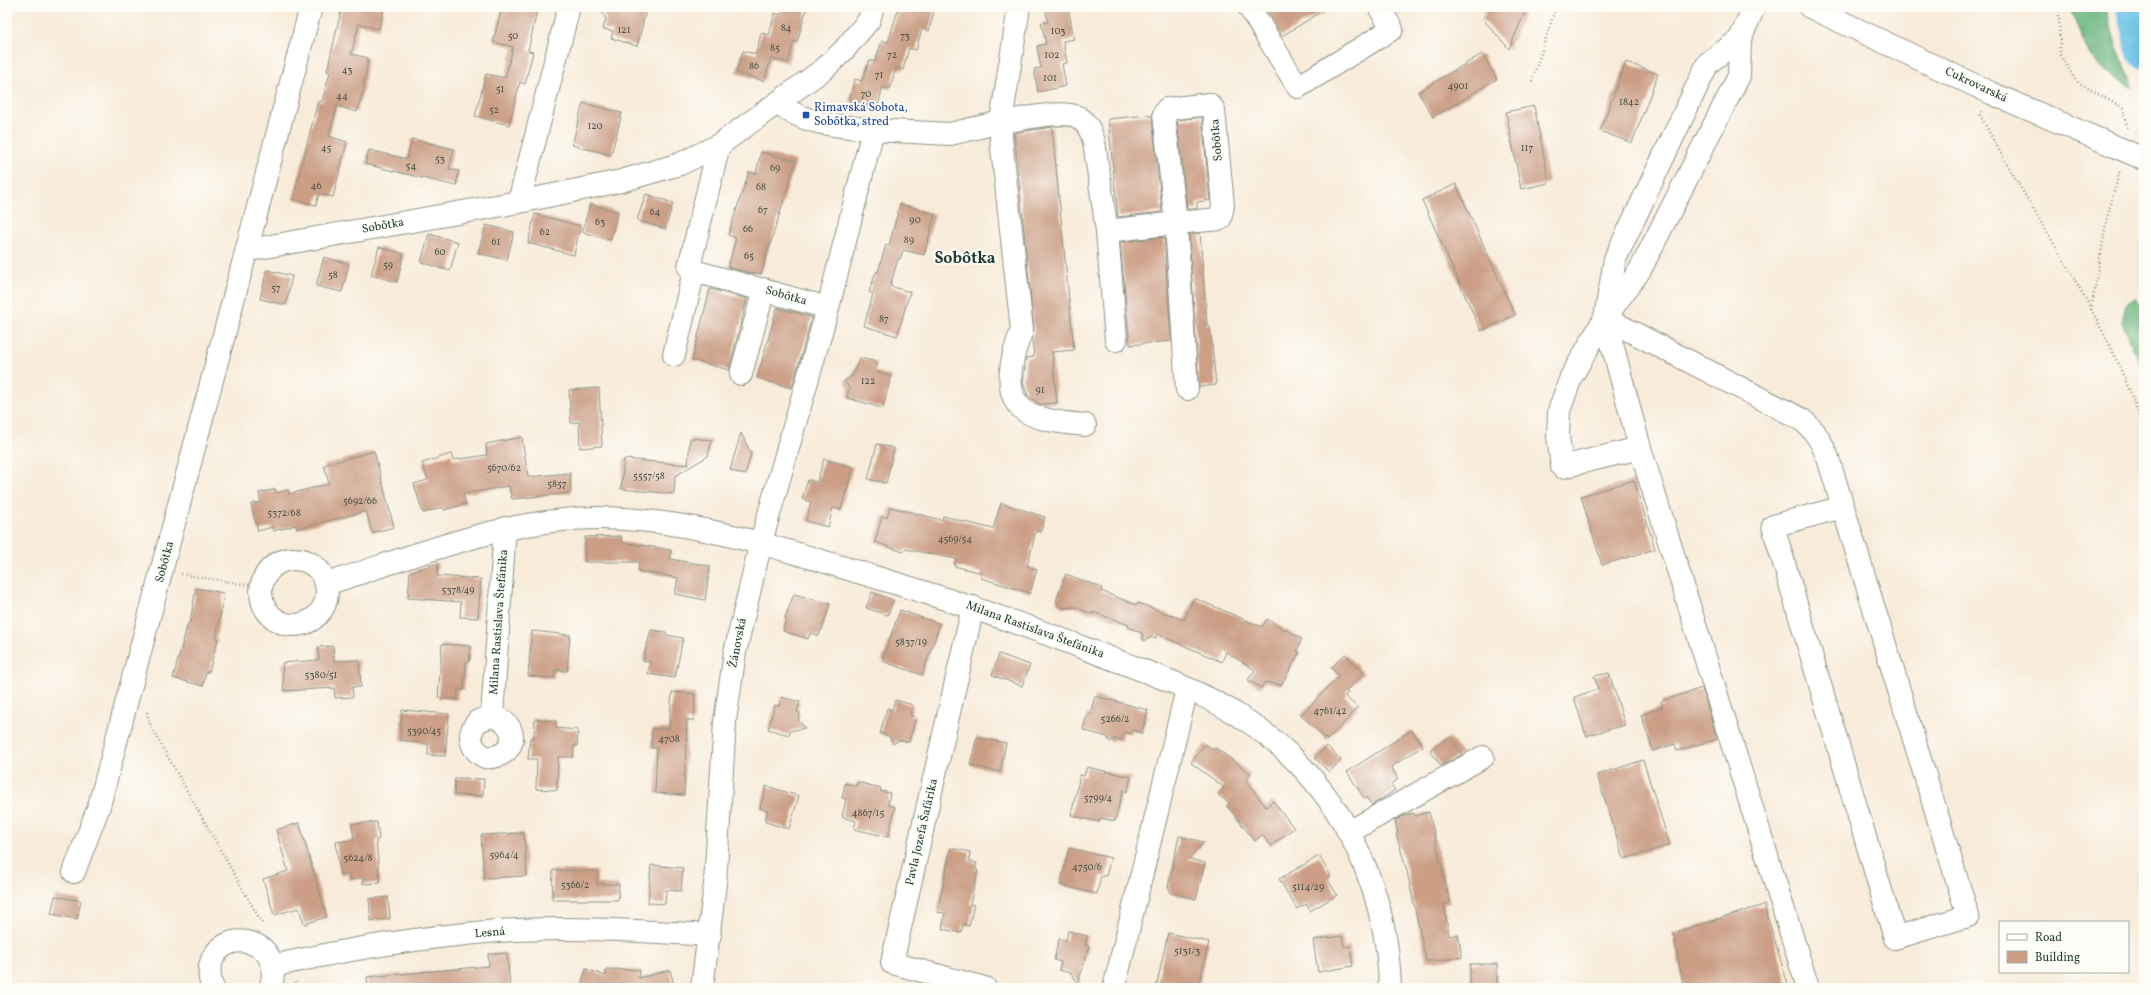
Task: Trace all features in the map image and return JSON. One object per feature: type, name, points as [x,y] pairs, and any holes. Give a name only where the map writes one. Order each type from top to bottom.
[{"type":"street","name":"Sobôtka","points":[[74,872],[99,806],[248,250],[311,7]]},
{"type":"street","points":[[519,202],[569,7]]},
{"type":"street","name":"Sobôtka","points":[[248,250],[519,202],[621,180],[680,164],[719,145],[778,104],[824,69],[844,50],[869,20],[873,7]]},
{"type":"street","points":[[1019,7],[1001,122],[1001,139],[1022,330],[1013,354],[1010,378],[1016,402],[1025,411],[1055,421],[1085,425]]},
{"type":"street","points":[[1249,7],[1298,87],[1392,29],[1379,7]]},
{"type":"street","points":[[1640,448],[1562,466],[1558,436],[1559,411],[1571,378],[1605,318],[1640,270],[1739,76],[1740,39],[1754,7]]},
{"type":"street","name":"Cukrovarská","points":[[1810,7],[1992,93],[2144,159]]},
{"type":"street","points":[[1740,39],[1708,62],[1615,258],[1605,318],[1640,448],[1808,988]]},
{"type":"street","points":[[778,104],[794,115],[812,122],[874,130],[950,134],[1001,122],[1066,114],[1077,117],[1090,129],[1094,142],[1107,231],[1116,340]]},
{"type":"street","name":"Sobôtka","points":[[1107,231],[1176,223],[1220,219],[1223,206],[1214,110],[1210,104],[1168,109],[1164,114],[1176,223],[1187,388]]},
{"type":"street","points":[[1688,105],[1717,118]]},
{"type":"street","points":[[828,308],[874,130]]},
{"type":"street","points":[[674,355],[694,271],[689,267],[719,145]]},
{"type":"street","name":"Sobôtka","points":[[694,271],[764,289],[828,308]]},
{"type":"street","points":[[741,374],[764,289]]},
{"type":"street","name":"Žánovská","points":[[702,988],[710,935],[721,809],[725,721],[735,652],[761,542],[828,308]]},
{"type":"street","points":[[1605,318],[1800,419],[1811,427],[1821,439],[1842,506],[1968,916],[1894,938],[1773,526],[1842,506]]},
{"type":"street","name":"Milana Rastislava Štefánika","points":[[326,584],[505,528],[597,518],[639,520],[695,527],[761,542],[973,607],[1187,689],[1236,713],[1271,739],[1297,762],[1320,789],[1349,832],[1368,871],[1380,911],[1390,964],[1390,988]]},
{"type":"street","name":"Milana Rastislava Štefánika","points":[[492,716],[505,528]]},
{"type":"street","points":[[291,559],[302,560],[313,565],[321,573],[326,584],[327,596],[324,607],[318,616],[308,623],[297,626],[285,625],[274,620],[266,612],[261,601],[261,587],[263,578],[270,569],[279,562],[291,559]]},
{"type":"street","name":"Pavla Jozefa Šafárika","points":[[973,607],[892,963],[985,988]]},
{"type":"street","points":[[1114,988],[1187,689]]},
{"type":"street","points":[[1349,832],[1483,757]]},
{"type":"street","name":"Lesná","points":[[273,966],[366,946],[498,931],[603,929],[710,935]]},
{"type":"street","points":[[214,988],[209,974],[211,962],[217,952],[226,945],[238,941],[250,942],[260,947],[269,955],[273,966],[274,978],[270,988]]},
{"type":"path","points":[[1532,81],[1556,7]]},
{"type":"path","points":[[1980,115],[2118,360],[2133,396],[2144,431]]},
{"type":"path","points":[[178,574],[261,587]]},
{"type":"path","points":[[145,706],[151,727],[264,926]]},
{"type":"green space","points":[[2069,7],[2106,7],[2116,45],[2133,88],[2098,67],[2085,45]]},
{"type":"green space","points":[[2135,297],[2144,313],[2144,374],[2122,322],[2126,303]]},
{"type":"building","points":[[342,7],[384,7],[379,29],[359,24],[351,54],[368,58],[363,91],[357,112],[337,106],[329,136],[347,142],[333,197],[319,194],[316,205],[293,199],[318,101],[322,102],[330,72],[327,71]]},
{"type":"building","points":[[502,7],[538,7],[528,51],[533,52],[525,84],[520,82],[509,125],[475,116],[486,74],[505,78],[513,47],[493,42]]},
{"type":"building","points":[[599,7],[647,7],[637,46],[611,38],[613,31],[603,29],[606,19]]},
{"type":"building","points":[[783,7],[807,7],[797,42],[794,41],[788,63],[771,58],[764,81],[736,73],[743,51],[756,54],[761,33],[769,35],[775,13],[781,15]]},
{"type":"building","points":[[899,7],[935,7],[929,31],[922,29],[916,50],[909,48],[903,70],[896,68],[890,89],[883,87],[877,108],[849,101],[855,79],[862,81],[869,60],[875,62],[882,41],[888,42]]},
{"type":"building","points":[[1045,7],[1068,7],[1074,39],[1063,41],[1067,63],[1062,64],[1066,86],[1038,92],[1034,69],[1041,68],[1037,46],[1046,44],[1041,23],[1048,22]]},
{"type":"building","points":[[1265,7],[1329,7],[1282,36]]},
{"type":"building","points":[[1488,7],[1527,7],[1509,49],[1483,19]]},
{"type":"building","points":[[1482,54],[1497,79],[1433,117],[1418,92]]},
{"type":"building","points":[[1626,62],[1658,74],[1632,143],[1600,131]]},
{"type":"building","points":[[583,103],[622,113],[611,155],[572,145]]},
{"type":"building","points":[[1534,106],[1549,183],[1521,189],[1506,112]]},
{"type":"building","points":[[1149,115],[1152,116],[1162,212],[1118,217],[1108,119]]},
{"type":"building","points":[[1202,117],[1210,200],[1197,202],[1197,209],[1187,209],[1177,120]]},
{"type":"building","points":[[1052,127],[1074,350],[1052,352],[1057,403],[1040,404],[1028,396],[1023,383],[1026,358],[1034,357],[1032,338],[1034,329],[1014,133]]},
{"type":"building","points":[[412,139],[454,149],[449,169],[459,171],[456,186],[365,164],[369,150],[407,159]]},
{"type":"building","points":[[761,152],[796,161],[761,274],[754,272],[754,274],[728,267],[736,238],[728,235],[749,172],[756,174]]},
{"type":"building","points":[[1456,184],[1515,315],[1481,331],[1422,200]]},
{"type":"building","points":[[646,194],[673,203],[665,229],[637,220]]},
{"type":"building","points":[[590,204],[618,212],[610,240],[582,232]]},
{"type":"building","points":[[900,204],[935,214],[924,255],[903,250],[900,259],[898,259],[890,286],[910,292],[897,336],[864,326],[873,294],[869,292],[876,272],[878,272],[886,245],[889,246]]},
{"type":"building","points":[[535,214],[580,226],[574,255],[528,243]]},
{"type":"building","points":[[486,225],[514,232],[507,260],[478,253]]},
{"type":"building","points":[[1200,233],[1207,326],[1210,326],[1216,385],[1199,387],[1189,234]]},
{"type":"building","points":[[429,234],[458,242],[450,271],[421,262]]},
{"type":"building","points":[[1164,237],[1171,341],[1130,345],[1120,242]]},
{"type":"building","points":[[379,247],[404,254],[397,282],[371,275]]},
{"type":"building","points":[[324,257],[349,264],[342,292],[316,286]]},
{"type":"building","points":[[267,270],[292,276],[286,305],[260,299]]},
{"type":"building","points":[[710,289],[747,299],[729,370],[692,360]]},
{"type":"building","points":[[777,308],[812,317],[792,388],[757,378]]},
{"type":"building","points":[[860,358],[877,362],[875,371],[891,376],[883,408],[847,398],[849,388],[844,381],[852,376]]},
{"type":"building","points":[[599,388],[602,446],[580,448],[579,422],[571,423],[569,390]]},
{"type":"building","points":[[741,433],[751,454],[745,475],[730,470]]},
{"type":"building","points":[[522,437],[528,477],[570,473],[571,493],[512,499],[509,486],[463,494],[466,504],[444,510],[443,507],[423,513],[414,484],[428,480],[422,463],[451,454],[453,460],[487,455],[486,444]]},
{"type":"building","points":[[690,438],[712,440],[708,456],[675,476],[674,494],[621,489],[624,459],[688,465]]},
{"type":"building","points":[[877,444],[894,448],[886,483],[868,479]]},
{"type":"building","points":[[374,451],[394,527],[372,533],[366,511],[297,529],[296,525],[273,531],[272,527],[258,531],[251,504],[261,502],[259,493],[276,489],[276,493],[288,490],[289,494],[329,484],[324,465]]},
{"type":"building","points":[[824,459],[853,467],[841,510],[833,508],[828,527],[806,521],[811,502],[802,499],[808,480],[817,482]]},
{"type":"building","points":[[1634,480],[1655,549],[1602,565],[1581,496]]},
{"type":"building","points":[[1001,503],[1045,517],[1041,532],[1036,531],[1027,566],[1037,569],[1030,593],[981,578],[982,573],[954,566],[956,559],[906,549],[903,552],[875,542],[882,516],[887,518],[890,507],[942,520],[943,516],[993,529]]},
{"type":"building","points":[[621,536],[622,542],[671,550],[670,559],[710,566],[705,600],[675,594],[678,578],[638,571],[639,562],[585,562],[585,537]]},
{"type":"building","points":[[438,563],[437,576],[481,579],[478,618],[460,617],[461,602],[408,598],[410,572]]},
{"type":"building","points":[[1066,574],[1102,588],[1101,591],[1137,605],[1138,603],[1184,620],[1194,598],[1262,627],[1267,619],[1302,639],[1297,651],[1300,652],[1281,685],[1265,682],[1261,688],[1248,680],[1255,670],[1226,652],[1222,662],[1157,634],[1156,638],[1152,637],[1144,641],[1142,633],[1128,627],[1129,625],[1075,607],[1063,608],[1056,601]]},
{"type":"building","points":[[196,588],[224,593],[216,639],[218,639],[209,672],[206,672],[203,686],[173,678],[188,623],[190,623]]},
{"type":"building","points":[[872,592],[893,600],[888,615],[866,608]]},
{"type":"building","points":[[794,594],[830,604],[819,636],[810,633],[808,639],[783,631],[785,618]]},
{"type":"building","points":[[900,610],[940,624],[922,675],[882,661]]},
{"type":"building","points":[[651,630],[666,632],[666,635],[683,638],[675,678],[648,674],[650,662],[643,661]]},
{"type":"building","points":[[532,631],[570,635],[567,671],[555,670],[554,678],[528,676]]},
{"type":"building","points":[[442,644],[471,646],[469,662],[466,662],[464,690],[458,690],[457,700],[438,698]]},
{"type":"building","points":[[333,646],[334,661],[359,660],[361,687],[352,687],[353,697],[335,698],[334,688],[284,691],[282,663],[319,660],[318,647]]},
{"type":"building","points":[[999,654],[1030,665],[1022,686],[992,675]]},
{"type":"building","points":[[1345,654],[1364,673],[1346,691],[1348,693],[1345,696],[1358,708],[1327,740],[1301,715],[1339,676],[1331,668]]},
{"type":"building","points":[[1609,673],[1625,725],[1586,736],[1574,697],[1598,689],[1594,676]]},
{"type":"building","points":[[1702,688],[1717,739],[1677,751],[1675,744],[1653,751],[1641,715],[1663,707],[1661,701]]},
{"type":"building","points":[[672,692],[695,694],[694,720],[687,720],[684,795],[655,793],[657,748],[651,748],[652,729],[669,729]]},
{"type":"building","points":[[1095,696],[1148,710],[1142,733],[1132,730],[1131,734],[1124,732],[1121,741],[1115,739],[1110,742],[1107,737],[1083,730],[1087,714],[1090,715]]},
{"type":"building","points":[[781,697],[800,702],[797,712],[800,713],[798,720],[805,728],[790,731],[789,735],[768,729],[775,705],[779,706]]},
{"type":"building","points":[[895,700],[913,705],[910,715],[916,717],[909,742],[899,740],[893,744],[889,736],[880,734],[887,708],[892,710]]},
{"type":"building","points":[[402,710],[449,714],[445,756],[428,755],[428,744],[400,740]]},
{"type":"building","points":[[535,719],[556,721],[556,728],[578,730],[577,746],[574,746],[573,757],[558,757],[557,790],[536,789],[537,759],[528,759],[530,738],[534,738]]},
{"type":"building","points":[[1412,730],[1423,746],[1391,767],[1398,779],[1391,784],[1395,790],[1372,805],[1366,797],[1364,798],[1347,772]]},
{"type":"building","points":[[977,737],[1006,743],[1000,772],[970,765]]},
{"type":"building","points":[[1450,737],[1462,754],[1441,766],[1430,750]]},
{"type":"building","points":[[1205,744],[1214,750],[1216,748],[1251,774],[1246,781],[1266,807],[1273,801],[1294,828],[1271,846],[1262,835],[1255,841],[1227,806],[1230,803],[1218,795],[1224,787],[1191,763]]},
{"type":"building","points":[[1327,746],[1341,760],[1329,772],[1315,758]]},
{"type":"building","points":[[1643,760],[1670,845],[1624,859],[1597,775]]},
{"type":"building","points":[[1087,767],[1131,777],[1127,792],[1123,790],[1115,821],[1100,818],[1099,822],[1071,815],[1080,775],[1084,776]]},
{"type":"building","points":[[455,778],[484,779],[483,796],[454,795]]},
{"type":"building","points":[[857,782],[881,788],[880,791],[890,793],[888,805],[895,807],[888,837],[854,829],[856,821],[842,817],[846,799],[842,798],[845,783],[856,786]]},
{"type":"building","points":[[766,786],[799,796],[789,829],[765,822],[768,811],[760,808]]},
{"type":"building","points":[[1429,812],[1450,903],[1444,904],[1449,936],[1458,934],[1462,957],[1435,961],[1426,961],[1407,871],[1396,834],[1398,834],[1395,820],[1414,813],[1415,816]]},
{"type":"building","points":[[377,822],[379,839],[376,840],[380,883],[363,884],[363,878],[349,880],[349,874],[340,875],[336,842],[354,840],[352,824]]},
{"type":"building","points":[[299,823],[327,917],[304,924],[299,908],[274,915],[263,879],[288,871],[276,830]]},
{"type":"building","points":[[524,833],[527,876],[484,878],[481,835]]},
{"type":"building","points":[[1179,836],[1204,842],[1189,859],[1205,863],[1196,899],[1170,893],[1170,889],[1168,887]]},
{"type":"building","points":[[951,848],[970,852],[969,861],[977,863],[975,869],[978,870],[970,904],[974,905],[969,926],[963,924],[961,933],[942,929],[945,913],[937,912]]},
{"type":"building","points":[[1069,848],[1111,858],[1106,876],[1101,876],[1097,894],[1060,885]]},
{"type":"building","points":[[1319,856],[1331,876],[1327,878],[1337,895],[1310,911],[1306,904],[1297,909],[1279,879]]},
{"type":"building","points":[[651,865],[683,868],[681,891],[666,890],[665,904],[648,903]]},
{"type":"building","points":[[553,870],[597,871],[597,884],[619,884],[618,900],[552,900]]},
{"type":"building","points":[[55,896],[81,901],[77,919],[51,914]]},
{"type":"building","points":[[388,897],[390,919],[371,921],[369,899]]},
{"type":"building","points":[[1764,905],[1789,988],[1684,988],[1673,933]]},
{"type":"building","points":[[1068,931],[1087,936],[1085,945],[1089,946],[1078,984],[1071,973],[1059,970],[1061,962],[1054,960],[1059,939],[1066,941]]},
{"type":"building","points":[[1168,933],[1209,942],[1198,988],[1156,988]]},
{"type":"building","points":[[1342,936],[1344,947],[1350,946],[1353,966],[1318,972],[1313,940]]},
{"type":"building","points":[[507,953],[510,988],[368,988],[367,977],[489,966],[488,954]]},
{"type":"building","points":[[1470,964],[1497,964],[1497,988],[1470,988]]},
{"type":"building","points":[[586,969],[606,976],[606,969],[640,970],[639,978],[670,970],[675,988],[580,988]]},
{"type":"waterway","points":[[2133,7],[2144,51]]},
{"type":"place","name":"Rimavská Sobota, Sobôtka, stred","points":[[806,115]]},
{"type":"district","name":"Sobôtka","points":[[965,259]]}]
